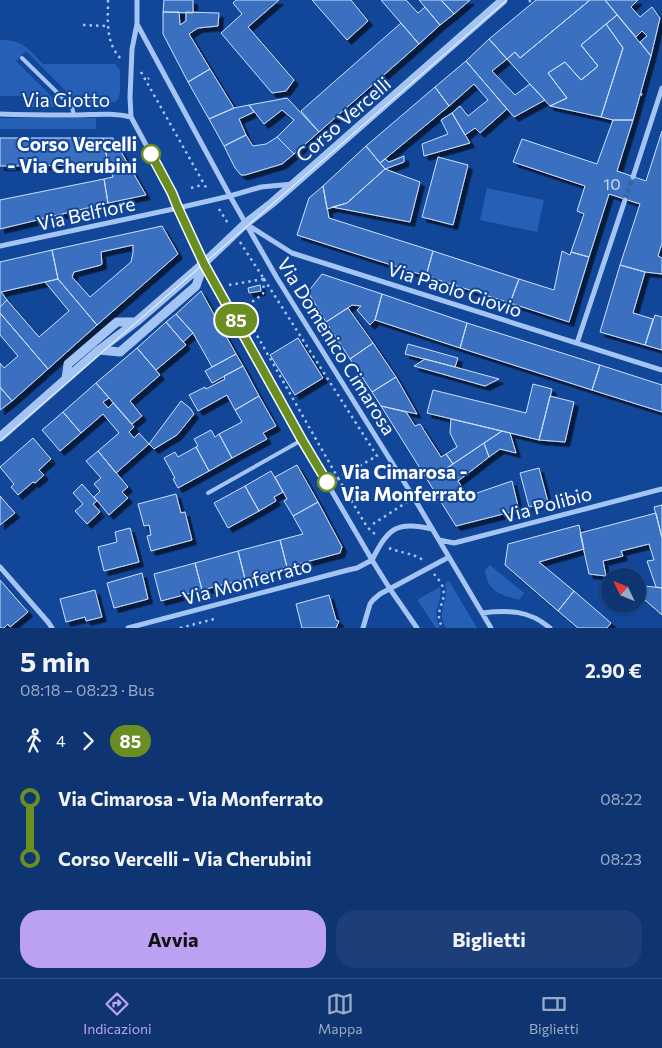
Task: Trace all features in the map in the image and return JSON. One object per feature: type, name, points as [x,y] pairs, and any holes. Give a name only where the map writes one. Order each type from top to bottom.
[{"type":"street","points":[[137,0],[137,24],[132,49],[131,117],[172,193],[204,263],[302,440],[372,560],[417,628]]},
{"type":"street","name":"Corso Vercelli","points":[[0,437],[99,350],[136,322],[204,263],[234,233],[294,184],[503,0]]},
{"type":"street","name":"Via Domenico Cimarosa","points":[[137,24],[245,224],[491,628]]},
{"type":"street","points":[[633,177],[662,88]]},
{"type":"street","name":"Via Giotto","points":[[0,114],[74,115],[106,113],[131,117]]},
{"type":"street","name":"Via Belfiore","points":[[0,246],[178,208],[230,196],[261,186],[294,184]]},
{"type":"street","points":[[577,343],[625,200]]},
{"type":"street","name":"Via Paolo Giovio","points":[[245,224],[292,253],[662,370]]},
{"type":"street","name":"Corso Vercelli","points":[[99,350],[120,352],[196,286],[204,263]]},
{"type":"street","name":"Corso Vercelli","points":[[66,379],[68,364],[117,322],[136,322]]},
{"type":"street","name":"Via Polibio","points":[[439,540],[454,543],[662,489]]},
{"type":"street","points":[[372,560],[382,540],[393,530],[403,526],[417,525],[432,529]]},
{"type":"street","points":[[362,628],[373,600],[449,557]]},
{"type":"street","name":"Via Monferrato","points":[[128,628],[357,568],[372,560]]},
{"type":"street","points":[[0,567],[52,628]]},
{"type":"street","points":[[482,613],[521,612],[542,621],[550,628]]},
{"type":"lane","points":[[22,58],[72,108],[74,115]]},
{"type":"lane","points":[[208,493],[302,440]]},
{"type":"path","points":[[108,0],[108,38],[116,54],[121,60],[128,63]]},
{"type":"path","points":[[83,25],[106,26]]},
{"type":"path","points":[[138,68],[209,194]]},
{"type":"path","points":[[191,188],[202,185]]},
{"type":"path","points":[[218,207],[264,279],[229,285]]},
{"type":"path","name":"Via Domenico Cimarosa","points":[[264,279],[377,456],[338,478],[242,309],[263,294],[264,279]]},
{"type":"path","points":[[338,478],[365,524]]},
{"type":"path","points":[[372,524],[409,501]]},
{"type":"path","points":[[389,548],[415,555],[422,559]]},
{"type":"path","points":[[441,583],[444,594],[438,618],[443,628]]},
{"type":"path","points":[[180,628],[214,619]]},
{"type":"shaded area","points":[[0,40],[20,43],[43,64],[115,64],[120,70],[120,93],[118,99],[115,102],[103,103],[103,107],[82,107],[26,51],[16,61],[62,107],[25,107],[24,96],[0,96]]},
{"type":"shaded area","points":[[0,118],[96,118],[96,129],[0,129]]},
{"type":"shaded area","points":[[487,188],[544,200],[537,232],[480,220]]},
{"type":"shaded area","points":[[490,565],[524,593],[519,600],[500,594],[488,583],[485,570]]},
{"type":"shaded area","points":[[448,581],[477,628],[446,628],[443,622],[442,611],[446,595],[445,584]]},
{"type":"shaded area","points":[[440,587],[441,592],[436,616],[440,628],[436,628],[418,601]]},
{"type":"building","points":[[164,0],[193,0],[193,13],[163,12]]},
{"type":"building","points":[[236,0],[279,0],[248,27],[294,80],[286,91],[272,93],[221,33],[242,14],[233,3]]},
{"type":"building","points":[[312,0],[351,0],[368,21],[347,40]]},
{"type":"building","points":[[381,0],[406,0],[418,13],[425,7],[440,25],[419,44]]},
{"type":"building","points":[[419,0],[441,0],[454,14],[440,25]]},
{"type":"building","points":[[441,0],[470,0],[454,14]]},
{"type":"building","points":[[536,0],[590,0],[520,58],[515,52],[507,59],[489,39]]},
{"type":"building","points":[[590,0],[605,0],[617,15],[581,45],[598,66],[581,80],[565,62],[548,73],[567,98],[550,106],[507,59],[515,52],[520,58]]},
{"type":"building","points":[[605,0],[638,0],[631,7],[640,17],[652,7],[660,18],[651,56],[640,42],[647,36],[642,31],[636,37]]},
{"type":"building","points":[[163,12],[179,12],[180,25],[186,21],[186,12],[219,13],[218,26],[198,28],[189,34],[210,69],[188,82],[163,34]]},
{"type":"building","points":[[617,15],[651,56],[633,120],[613,120],[601,117],[623,48],[606,24]]},
{"type":"building","points":[[401,23],[419,44],[319,132],[301,111]]},
{"type":"building","points":[[606,24],[623,48],[601,117],[550,106],[567,98],[548,73],[565,62],[581,80],[591,72],[598,66],[581,45]]},
{"type":"building","points":[[489,39],[507,59],[492,71],[515,95],[530,84],[545,100],[514,117],[466,61]]},
{"type":"building","points":[[466,61],[507,109],[480,133],[475,128],[465,135],[452,113],[460,106],[468,116],[488,100],[474,84],[449,106],[435,87]]},
{"type":"building","points":[[210,69],[234,108],[209,119],[188,82]]},
{"type":"building","points":[[435,87],[449,106],[380,163],[366,146]]},
{"type":"building","points":[[287,98],[319,132],[294,154],[277,137],[294,120],[282,110],[264,124],[249,105]]},
{"type":"building","points":[[249,105],[254,112],[239,119],[246,135],[224,146],[209,119],[234,108]]},
{"type":"building","points":[[452,113],[470,143],[424,156],[422,144],[448,134],[441,120]]},
{"type":"building","points":[[613,120],[633,120],[617,171],[646,181],[662,131],[662,243],[658,256],[662,258],[662,274],[645,272],[620,265],[640,204],[609,194],[589,257],[571,252],[584,214],[577,211],[585,186],[513,162],[522,139],[597,164]]},
{"type":"building","points":[[246,135],[253,146],[266,144],[277,137],[294,154],[282,164],[241,175],[235,168],[224,146]]},
{"type":"building","points":[[0,138],[103,138],[108,163],[95,168],[90,165],[0,166]]},
{"type":"building","points":[[103,138],[113,138],[146,195],[108,203],[104,179],[113,177]]},
{"type":"building","points":[[366,146],[385,169],[347,203],[327,209],[323,186]]},
{"type":"building","points":[[404,156],[404,162],[385,169],[380,163],[385,159],[389,162]]},
{"type":"building","points":[[438,157],[468,165],[453,225],[422,217]]},
{"type":"building","points":[[385,169],[420,182],[410,222],[332,207],[347,203]]},
{"type":"building","points":[[104,179],[108,203],[0,229],[0,200]]},
{"type":"building","points":[[323,186],[329,218],[433,251],[426,276],[297,235],[309,198]]},
{"type":"building","points":[[162,226],[178,254],[97,325],[58,279],[52,250]],"holes":[[[133,245],[131,262],[90,297],[72,277],[74,272],[101,265],[101,252]]]},
{"type":"building","points":[[52,250],[58,279],[1,292],[7,300],[0,307],[0,262]]},
{"type":"building","points":[[433,251],[519,279],[510,303],[426,276]]},
{"type":"building","points":[[562,251],[570,255],[571,252],[589,257],[569,322],[510,303],[519,279],[554,290]]},
{"type":"building","points":[[620,265],[645,272],[633,313],[653,319],[645,345],[600,332]]},
{"type":"building","points":[[322,274],[382,294],[375,320],[370,325],[357,310],[361,306],[352,305],[326,322],[308,292]]},
{"type":"building","points":[[58,279],[97,325],[48,369],[0,313],[0,307],[7,300],[39,337],[69,311],[45,282]]},
{"type":"building","points":[[260,285],[261,291],[249,293],[248,288]]},
{"type":"building","points":[[201,291],[236,354],[212,367],[193,333],[176,314]]},
{"type":"building","points":[[382,294],[467,323],[460,348],[375,320]]},
{"type":"building","points":[[348,308],[373,343],[350,359],[326,322]]},
{"type":"building","points":[[0,313],[48,369],[12,401],[0,387],[0,363],[4,368],[18,356],[0,335]]},
{"type":"building","points":[[176,314],[193,333],[183,342],[166,322]]},
{"type":"building","points":[[655,315],[662,317],[662,350],[645,345]]},
{"type":"building","points":[[166,322],[186,345],[156,370],[137,348]]},
{"type":"building","points":[[467,323],[600,365],[592,390],[460,348]]},
{"type":"building","points":[[298,338],[323,378],[295,395],[270,355]]},
{"type":"building","points":[[373,343],[396,377],[372,392],[350,359]]},
{"type":"building","points":[[408,344],[458,358],[455,367],[405,354]]},
{"type":"building","points":[[137,348],[160,375],[130,401],[142,416],[132,424],[96,383]]},
{"type":"building","points":[[236,354],[243,366],[212,383],[205,371]]},
{"type":"building","points":[[425,359],[499,379],[485,386],[414,366]]},
{"type":"building","points":[[600,365],[662,385],[662,412],[592,390]]},
{"type":"building","points":[[243,366],[259,396],[235,410],[227,395],[198,411],[189,395],[225,379],[224,376]]},
{"type":"building","points":[[396,377],[417,414],[381,406],[372,392]]},
{"type":"building","points":[[96,383],[109,398],[103,402],[108,408],[113,403],[134,427],[129,432],[134,438],[139,433],[149,444],[116,473],[98,451],[119,433],[103,414],[81,433],[63,412]]},
{"type":"building","points":[[533,384],[552,389],[539,440],[427,413],[433,390],[526,413]]},
{"type":"building","points":[[0,387],[12,401],[0,410]]},
{"type":"building","points":[[259,396],[276,426],[263,433],[267,439],[232,458],[219,434],[242,422],[235,410]]},
{"type":"building","points":[[550,396],[574,402],[565,442],[539,440]]},
{"type":"building","points":[[181,401],[194,414],[177,435],[154,449],[149,444]]},
{"type":"building","points":[[381,406],[406,412],[415,426],[420,424],[441,457],[446,454],[453,464],[428,481]]},
{"type":"building","points":[[63,412],[81,433],[60,451],[42,430]]},
{"type":"building","points":[[451,419],[502,431],[453,464],[446,454],[457,447],[450,433]]},
{"type":"building","points":[[211,430],[215,437],[219,434],[232,458],[209,471],[196,447],[198,446],[194,439]]},
{"type":"building","points":[[502,431],[510,433],[516,453],[500,449],[489,457],[484,443]]},
{"type":"building","points":[[33,438],[51,459],[39,470],[44,475],[18,495],[11,487],[14,484],[0,467]]},
{"type":"building","points":[[484,443],[489,457],[458,481],[468,496],[512,481],[519,510],[456,526],[428,481]]},
{"type":"building","points":[[196,447],[209,471],[178,488],[173,479],[175,478],[164,458],[175,452],[178,457]]},
{"type":"building","points":[[98,451],[128,487],[122,492],[128,498],[109,515],[94,497],[100,491],[94,484],[101,478],[86,461]]},
{"type":"building","points":[[297,465],[318,502],[293,516],[284,501],[287,499],[275,477]]},
{"type":"building","points":[[539,468],[548,502],[529,507],[520,473]]},
{"type":"building","points":[[271,471],[283,492],[274,497],[276,501],[259,511],[245,486]]},
{"type":"building","points":[[82,484],[97,501],[93,504],[100,512],[87,524],[75,511],[83,504],[73,493]]},
{"type":"building","points":[[245,486],[259,511],[228,528],[214,503]]},
{"type":"building","points":[[176,494],[181,513],[185,512],[192,540],[151,551],[147,536],[151,535],[149,525],[144,526],[138,504]]},
{"type":"building","points":[[0,496],[15,513],[0,525]]},
{"type":"building","points":[[318,502],[342,547],[340,553],[287,567],[280,540],[303,534],[293,516]]},
{"type":"building","points":[[662,505],[662,538],[654,507]]},
{"type":"building","points":[[656,513],[662,538],[662,588],[656,587],[647,561],[654,560],[649,544],[621,551],[623,556],[603,561],[604,568],[601,568],[601,575],[589,574],[580,533]]},
{"type":"building","points":[[579,525],[584,549],[539,562],[574,591],[558,611],[505,565],[508,544]]},
{"type":"building","points":[[130,528],[139,562],[104,571],[98,547],[117,542],[115,532]]},
{"type":"building","points":[[280,540],[287,567],[245,579],[238,551]]},
{"type":"building","points":[[238,551],[245,579],[202,590],[195,563]]},
{"type":"building","points":[[195,563],[202,590],[161,601],[154,574]]},
{"type":"building","points":[[142,573],[148,599],[114,608],[107,583]]},
{"type":"building","points":[[0,580],[28,612],[10,627],[8,624],[4,628],[0,628]]},
{"type":"building","points":[[646,586],[662,588],[662,615],[646,601]]},
{"type":"building","points":[[95,590],[102,617],[86,621],[85,617],[66,622],[60,599]]},
{"type":"building","points":[[574,591],[611,623],[607,628],[578,628],[558,611]]},
{"type":"building","points":[[329,595],[336,620],[339,621],[336,628],[302,628],[296,604]]},
{"type":"tunnel","points":[[625,200],[633,177]]},
{"type":"tram line","points":[[0,441],[507,0]]},
{"type":"bus line","name":"85","points":[[151,154],[172,193],[204,264],[327,482]]},
{"type":"place","name":"Corso Vercelli - Via Cherubini","points":[[151,154]]},
{"type":"place","name":"Via Cimarosa - Via Monferrato","points":[[327,482]]}]
